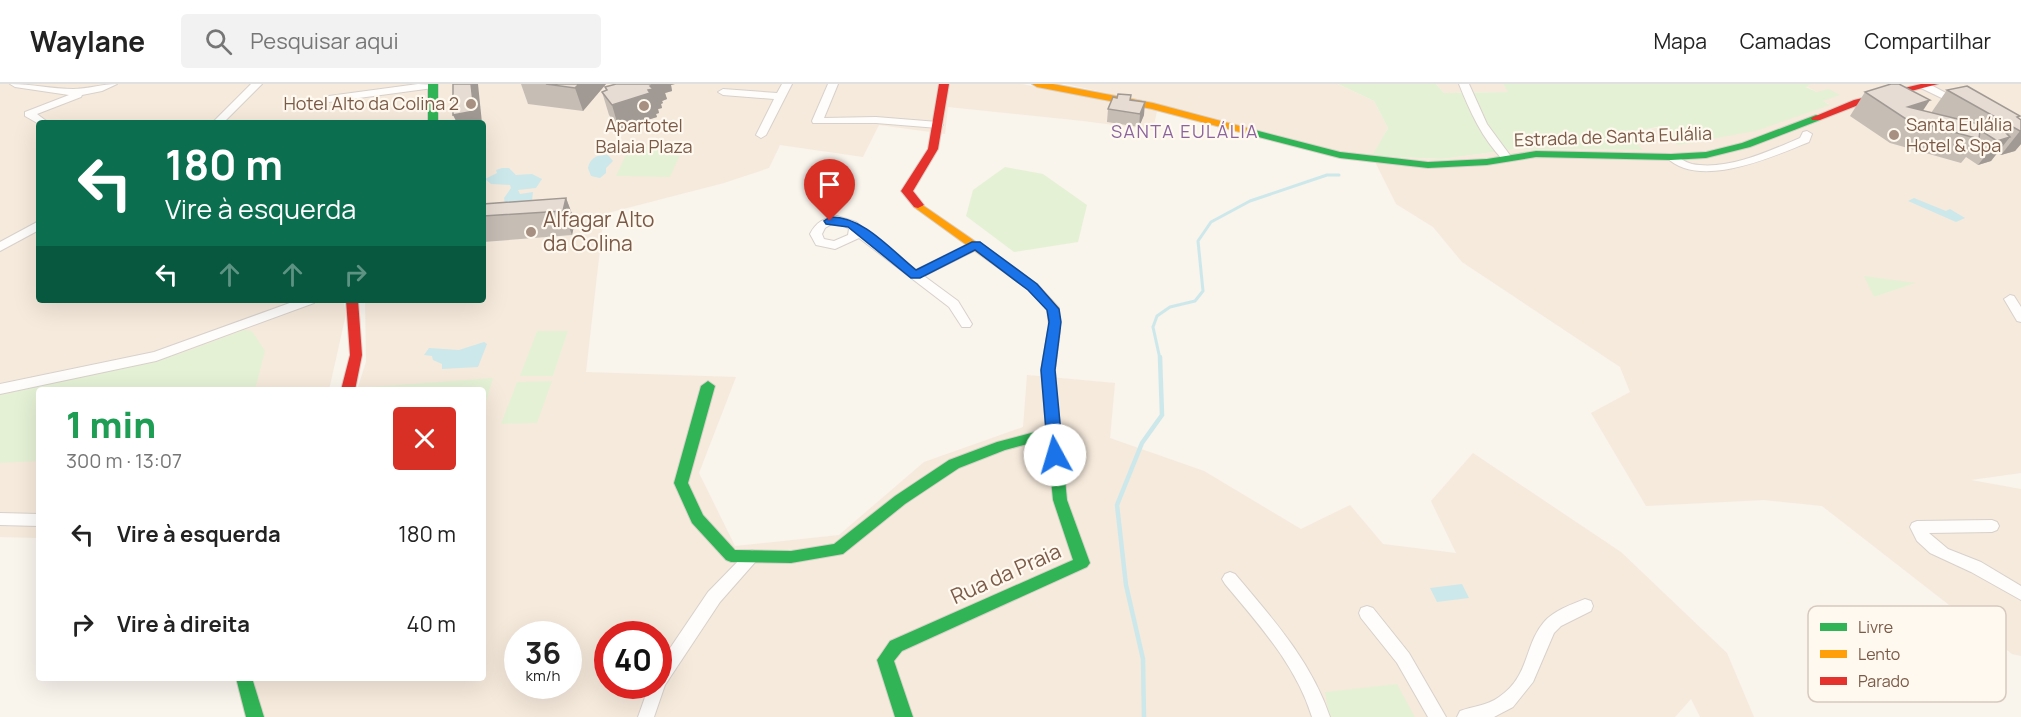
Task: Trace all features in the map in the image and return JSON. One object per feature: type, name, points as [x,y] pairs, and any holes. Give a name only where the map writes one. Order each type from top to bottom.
[{"type":"street","points":[[15,84],[79,94]]},
{"type":"street","points":[[39,120],[29,114],[79,94],[94,92],[112,84]]},
{"type":"street","points":[[220,120],[257,84]]},
{"type":"street","points":[[761,135],[787,84]]},
{"type":"street","points":[[833,84],[817,121],[876,120],[938,125]]},
{"type":"street","name":"Rua da Praia","points":[[904,717],[885,660],[896,646],[1082,563],[1060,500],[1048,370],[1055,322],[1053,309],[1033,287],[919,207],[907,191],[933,149],[944,84]]},
{"type":"street","name":"Estrada de Santa Eulália","points":[[1037,84],[1153,106],[1340,155],[1399,163],[1464,164],[1568,153],[1671,157],[1728,150],[1858,102],[1929,85]]},
{"type":"street","points":[[1464,84],[1479,123],[1491,142],[1507,158]]},
{"type":"street","points":[[329,99],[433,85],[433,120]]},
{"type":"street","points":[[1929,85],[1969,106]]},
{"type":"street","points":[[723,92],[780,96]]},
{"type":"street","points":[[1671,157],[1691,168],[1719,165],[1777,151],[1805,140],[1807,134]]},
{"type":"street","points":[[871,242],[850,241],[828,245],[820,242],[816,234],[821,225],[830,221],[843,221],[852,225],[871,242],[954,304],[966,324]]},
{"type":"street","points":[[850,241],[856,233],[852,225]]},
{"type":"street","points":[[0,247],[36,227]]},
{"type":"street","points":[[915,275],[976,245]]},
{"type":"street","points":[[2010,299],[2021,318]]},
{"type":"street","points":[[0,389],[156,356],[302,303]]},
{"type":"street","points":[[349,387],[356,367],[358,348],[352,303]]},
{"type":"street","points":[[708,386],[681,483],[697,519],[731,556],[791,557],[838,550],[900,500],[954,464],[1002,446],[1053,432]]},
{"type":"street","points":[[0,519],[36,521]]},
{"type":"street","points":[[1992,526],[1917,526],[1924,541],[1939,553],[1977,568],[2000,584],[2021,593]]},
{"type":"street","points":[[672,660],[714,597],[752,556]]},
{"type":"street","points":[[1230,579],[1299,668],[1316,696],[1321,717]]},
{"type":"street","points":[[1466,717],[1486,714],[1502,707],[1514,695],[1533,667],[1540,644],[1553,624],[1585,606]]},
{"type":"street","points":[[1368,614],[1403,658],[1437,717]]},
{"type":"street","points":[[245,681],[255,717]]},
{"type":"street","points":[[646,716],[652,699]]},
{"type":"shaded area","points":[[0,84],[428,84],[427,120],[36,120],[36,303],[344,303],[346,314],[330,387],[36,387],[36,538],[0,537]]},
{"type":"shaded area","points":[[436,84],[1022,84],[1157,111],[1153,130],[948,107],[945,134],[879,125],[863,157],[780,145],[769,168],[724,183],[604,214],[586,372],[736,377],[699,473],[735,546],[839,535],[924,462],[1023,427],[1027,375],[1115,383],[1110,438],[1204,471],[1301,529],[1350,505],[1383,544],[1456,553],[1431,501],[1473,453],[1621,552],[1727,653],[1754,717],[1700,717],[1691,699],[1675,717],[259,717],[254,681],[486,681],[486,387],[358,387],[366,362],[365,303],[486,303],[486,120],[438,120]]},
{"type":"shaded area","points":[[1066,84],[1338,84],[1374,101],[1388,128],[1373,156],[1442,159],[1517,149],[1642,150],[1626,132],[1829,104],[1822,101],[1817,92],[1805,86],[1811,84],[2021,84],[2021,473],[1971,480],[2021,489],[2021,656],[2012,654],[2006,649],[2006,606],[1950,606],[1822,506],[1764,500],[1646,506],[1591,413],[1630,392],[1620,367],[1462,262],[1433,227],[1396,204],[1372,156],[1330,150],[1196,113]]},
{"type":"shaded area","points":[[1436,84],[1503,84],[1509,92],[1444,93]]},
{"type":"green space","points":[[1338,84],[1436,84],[1444,93],[1508,92],[1503,84],[1811,84],[1806,87],[1817,92],[1828,89],[1840,95],[1823,101],[1830,105],[1756,131],[1678,145],[1657,127],[1627,133],[1643,150],[1517,149],[1442,159],[1372,156],[1388,128],[1374,101]]},
{"type":"green space","points":[[630,146],[683,148],[670,177],[616,176]]},
{"type":"green space","points":[[1005,167],[1043,174],[1087,205],[1078,242],[1014,252],[966,216],[973,190]]},
{"type":"green space","points":[[1864,276],[1916,283],[1874,297]]},
{"type":"green space","points":[[244,330],[252,331],[265,351],[256,387],[36,387],[36,461],[0,463],[0,395],[179,354]]},
{"type":"green space","points":[[537,331],[568,331],[553,376],[520,376]]},
{"type":"green space","points":[[493,378],[486,402],[486,387],[370,387]]},
{"type":"green space","points":[[552,381],[537,423],[501,424],[517,382]]},
{"type":"green space","points":[[1397,684],[1415,717],[1329,717],[1325,692]]},
{"type":"water","points":[[601,155],[608,155],[613,161],[606,168],[606,173],[600,178],[591,176],[588,168],[593,159]]},
{"type":"water","points":[[509,168],[516,175],[532,174],[542,179],[536,188],[518,190],[520,194],[533,192],[532,201],[505,205],[504,198],[511,188],[510,185],[491,184],[486,180],[497,173],[496,170]]},
{"type":"water","points":[[1914,198],[1946,211],[1950,209],[1965,218],[1956,222],[1908,201]]},
{"type":"water","points":[[484,342],[487,344],[478,367],[442,369],[442,364],[433,360],[432,356],[424,355],[429,348],[459,350]]},
{"type":"water","points":[[1462,584],[1469,598],[1437,602],[1430,588]]},
{"type":"building","points":[[453,84],[471,84],[474,111],[453,115]]},
{"type":"building","points":[[546,84],[579,84],[575,88]]},
{"type":"building","points":[[616,84],[655,84],[650,86],[653,89],[648,90],[650,93],[612,105],[602,92],[607,90],[605,87]]},
{"type":"building","points":[[1891,84],[1899,84],[1930,100],[1908,107],[2003,130],[2010,137],[1997,141],[1980,130],[1979,139],[1906,119],[1865,92]]},
{"type":"building","points":[[1967,86],[2020,116],[2017,117],[2021,120],[2021,131],[1947,90]]},
{"type":"building","points":[[1118,94],[1131,95],[1130,100],[1145,102],[1140,114],[1108,109],[1113,97],[1117,98]]},
{"type":"building","points":[[566,198],[563,211],[486,216],[486,204]]},
{"type":"waterway","points":[[1160,359],[1153,327],[1157,316],[1170,307],[1195,301],[1203,291],[1198,241],[1211,222],[1250,201],[1327,175],[1339,175]]},
{"type":"waterway","points":[[1144,717],[1143,659],[1126,585],[1117,505],[1142,443],[1162,415],[1160,357]]},
{"type":"traffic: fast","points":[[433,84],[433,120]]},
{"type":"traffic: fast","points":[[1251,132],[1340,155],[1428,165],[1487,162],[1536,154],[1671,157],[1706,155],[1746,145],[1816,118]]},
{"type":"traffic: fast","points":[[904,717],[885,660],[896,646],[1082,563],[1060,500],[1048,370],[1054,331]]},
{"type":"traffic: fast","points":[[708,386],[681,483],[697,519],[731,556],[791,557],[838,550],[900,500],[954,464],[1002,446],[1053,432]]},
{"type":"traffic: fast","points":[[245,681],[255,717]]},
{"type":"traffic: slow","points":[[1037,84],[1153,106],[1251,132]]},
{"type":"traffic: slow","points":[[918,205],[1033,287],[1053,308],[1054,331]]},
{"type":"traffic: jam","points":[[918,205],[907,191],[933,149],[944,84]]},
{"type":"traffic: jam","points":[[1816,118],[1858,102],[1933,84]]},
{"type":"traffic: jam","points":[[349,387],[356,355],[352,303]]},
{"type":"place","name":"Hotel Alto da Colina 2","points":[[471,104]]},
{"type":"place","name":"Apartotel Balaia Plaza","points":[[644,106]]},
{"type":"place","name":"Santa Eulália Hotel & Spa","points":[[1894,135]]},
{"type":"place","name":"Alfagar Alto da Colina","points":[[531,232]]},
{"type":"district","name":"SANTA EULÁLIA","points":[[1185,132]]},
{"type":"route","points":[[830,221],[843,221],[852,225],[915,275],[976,245],[1033,287],[1053,309],[1055,322],[1048,370],[1055,455]]}]
